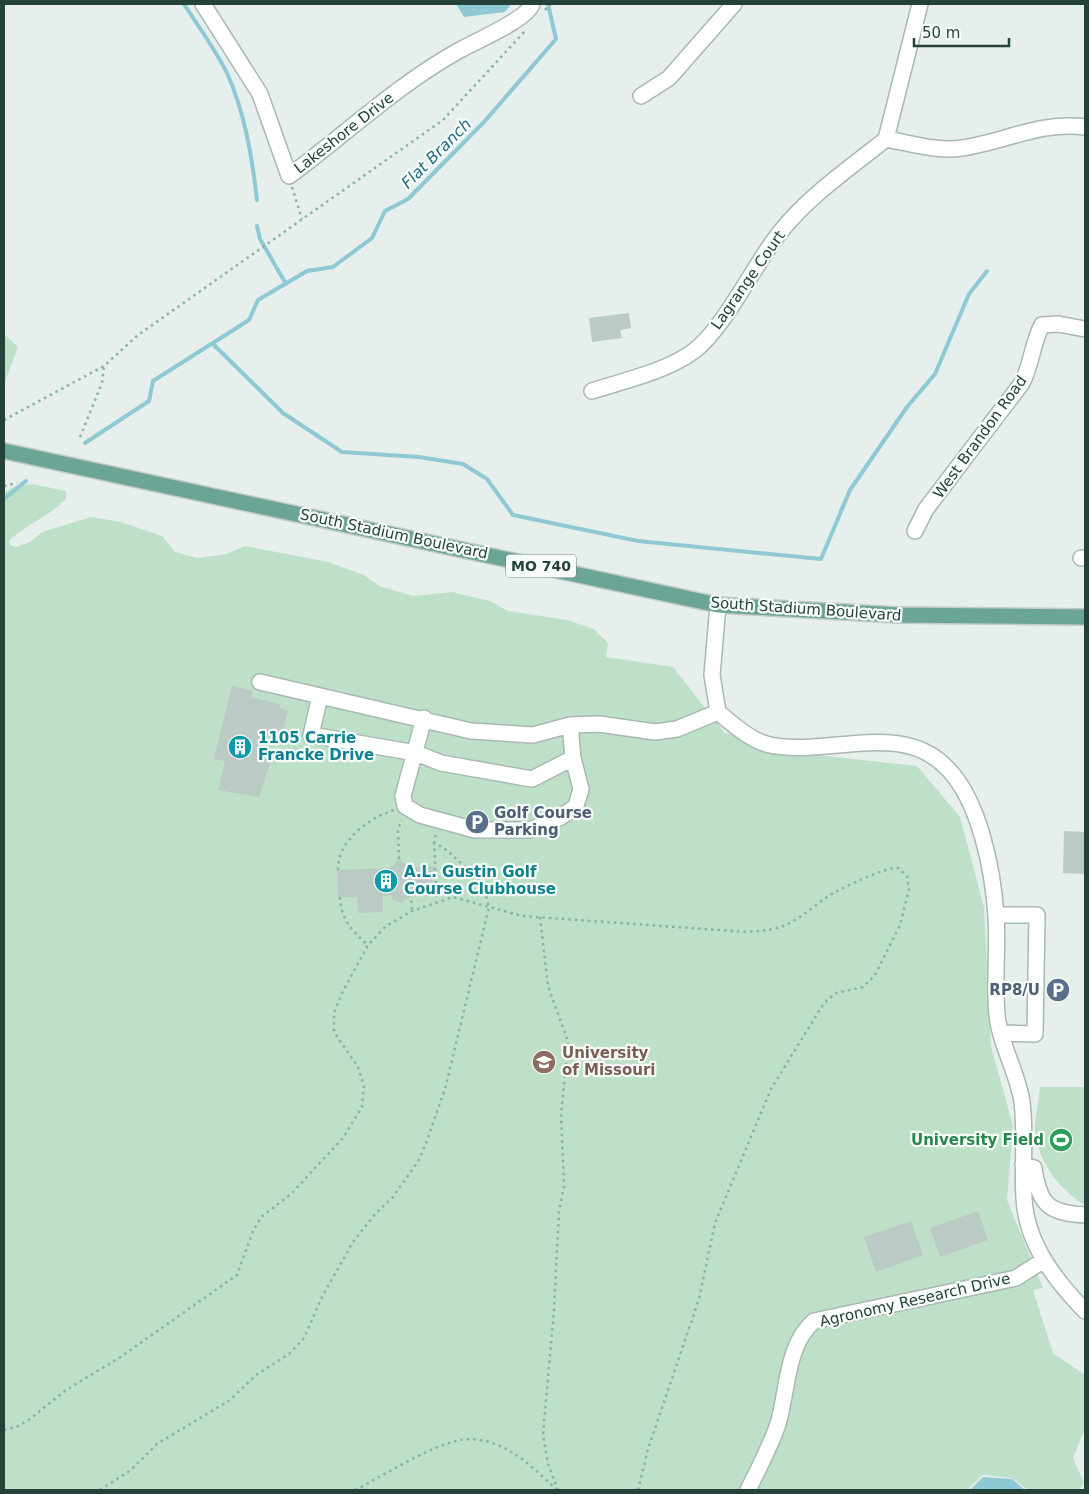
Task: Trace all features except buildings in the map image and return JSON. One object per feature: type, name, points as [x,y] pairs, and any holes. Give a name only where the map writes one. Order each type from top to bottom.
[{"type":"main road","name":"South Stadium Boulevard","points":[[4,451],[718,605],[898,615],[1085,617]]},
{"type":"street","name":"Lakeshore Drive","points":[[203,4],[260,94],[289,176],[342,137],[410,81],[444,59],[522,18],[532,4]]},
{"type":"street","points":[[641,96],[669,78],[734,4]]},
{"type":"street","points":[[920,4],[886,139],[934,147],[960,148],[987,143],[1024,131],[1071,125],[1085,126]]},
{"type":"street","name":"Lagrange Court","points":[[592,391],[662,368],[694,350],[720,320],[787,225],[808,202],[886,139]]},
{"type":"street","name":"West Brandon Road","points":[[915,530],[926,509],[1022,383],[1031,366],[1036,338],[1042,325],[1058,324],[1085,330]]},
{"type":"street","points":[[718,605],[712,675],[718,712],[739,729],[765,744],[811,749],[884,742],[921,750],[948,769],[971,803],[986,852],[996,915],[997,1016],[1022,1102],[1024,1200],[1034,1243],[1044,1260],[1085,1311]]},
{"type":"street","points":[[260,682],[424,718],[472,731],[500,734],[533,734],[570,725],[598,724],[656,732],[678,729],[718,712]]},
{"type":"street","points":[[320,696],[311,735],[416,754],[440,763],[532,779],[573,758]]},
{"type":"street","points":[[424,718],[416,754],[403,796],[405,806],[420,815],[475,830],[530,830],[561,817],[576,806],[581,790],[573,758],[570,725]]},
{"type":"street","points":[[996,915],[1037,914],[1035,1034],[1002,1034]]},
{"type":"street","points":[[1023,1165],[1034,1168],[1038,1194],[1052,1209],[1068,1214],[1085,1215]]},
{"type":"street","name":"Agronomy Research Drive","points":[[748,1490],[770,1449],[795,1347],[803,1331],[814,1321],[1016,1278],[1044,1260]]},
{"type":"path","points":[[4,420],[104,366],[138,334],[443,120],[527,29]]},
{"type":"path","points":[[289,176],[302,219]]},
{"type":"path","points":[[80,437],[102,383],[104,366]]},
{"type":"path","points":[[4,486],[17,482]]},
{"type":"path","points":[[399,859],[398,831],[405,806]]},
{"type":"path","points":[[338,870],[340,854],[362,827],[381,814],[405,806]]},
{"type":"path","points":[[437,901],[434,842],[439,820]]},
{"type":"path","points":[[100,1490],[131,1470],[162,1441],[230,1400],[256,1375],[289,1354],[304,1338],[322,1297],[353,1242],[375,1214],[393,1198],[419,1160],[446,1089],[489,906],[483,884],[449,852],[434,842]]},
{"type":"path","points":[[4,1430],[18,1426],[30,1419],[66,1390],[104,1367],[237,1275],[253,1231],[261,1217],[291,1194],[343,1138],[362,1107],[364,1086],[358,1066],[334,1032],[334,1014],[342,993],[368,945],[386,926],[412,911],[453,897],[522,916],[747,932],[762,931],[776,929],[791,922],[837,890],[887,868],[893,867],[903,871],[909,882],[908,899],[900,925],[875,975],[863,987],[836,993],[824,1003],[771,1089],[716,1223],[699,1299],[648,1449],[638,1490]]},
{"type":"path","points":[[412,894],[412,911]]},
{"type":"path","points":[[340,897],[341,912],[345,922],[368,945]]},
{"type":"path","points":[[540,917],[548,986],[567,1039],[568,1048],[561,1114],[564,1186],[559,1211],[554,1310],[543,1434],[548,1464],[558,1490]]},
{"type":"path","points":[[355,1490],[434,1450],[460,1440],[470,1439],[495,1444],[507,1449],[558,1490]]},
{"type":"green space","points":[[4,334],[18,347],[4,384]]},
{"type":"green space","name":"University of Missouri","points":[[32,484],[66,491],[66,499],[9,541],[10,545],[16,547],[30,542],[42,532],[91,517],[121,522],[162,536],[175,552],[197,558],[227,554],[245,546],[328,562],[364,575],[379,586],[413,596],[452,592],[490,601],[508,611],[567,620],[594,629],[608,643],[606,657],[673,667],[725,733],[808,754],[917,766],[960,817],[984,907],[991,1046],[1013,1126],[1007,1200],[1043,1288],[1033,1290],[1053,1353],[1085,1375],[1085,1428],[1073,1458],[1084,1483],[1079,1490],[1028,1490],[1012,1478],[983,1475],[967,1490],[4,1490],[4,493],[14,487]]},
{"type":"green space","name":"University Field","points":[[1040,1087],[1085,1087],[1085,1205],[1067,1192],[1051,1174],[1040,1152],[1035,1130]]},
{"type":"water","points":[[456,4],[511,4],[505,12],[464,17]]},
{"type":"water","points":[[983,1477],[1012,1479],[1025,1490],[970,1490]]},
{"type":"waterway","points":[[184,4],[227,73],[239,104],[247,135],[257,200]]},
{"type":"waterway","name":"Flat Branch","points":[[85,443],[149,401],[153,381],[249,320],[258,300],[307,271],[333,267],[372,238],[385,211],[408,199],[484,122],[556,39],[548,4]]},
{"type":"waterway","points":[[257,226],[260,239],[286,284]]},
{"type":"waterway","points":[[213,344],[283,413],[342,452],[419,457],[463,464],[487,479],[513,515],[638,541],[821,559],[850,490],[907,407],[935,374],[969,294],[987,271]]},
{"type":"waterway","name":"Flat Branch","points":[[4,499],[26,481]]},
{"type":"place","name":"1105 Carrie Francke Drive","points":[[240,747]]},
{"type":"place","name":"Golf Course Parking","points":[[477,822]]},
{"type":"place","name":"A.L. Gustin Golf Course Clubhouse","points":[[386,881]]},
{"type":"place","name":"RP8/U","points":[[1058,990]]},
{"type":"place","name":"University of Missouri","points":[[544,1062]]},
{"type":"place","name":"University Field","points":[[1061,1140]]}]
